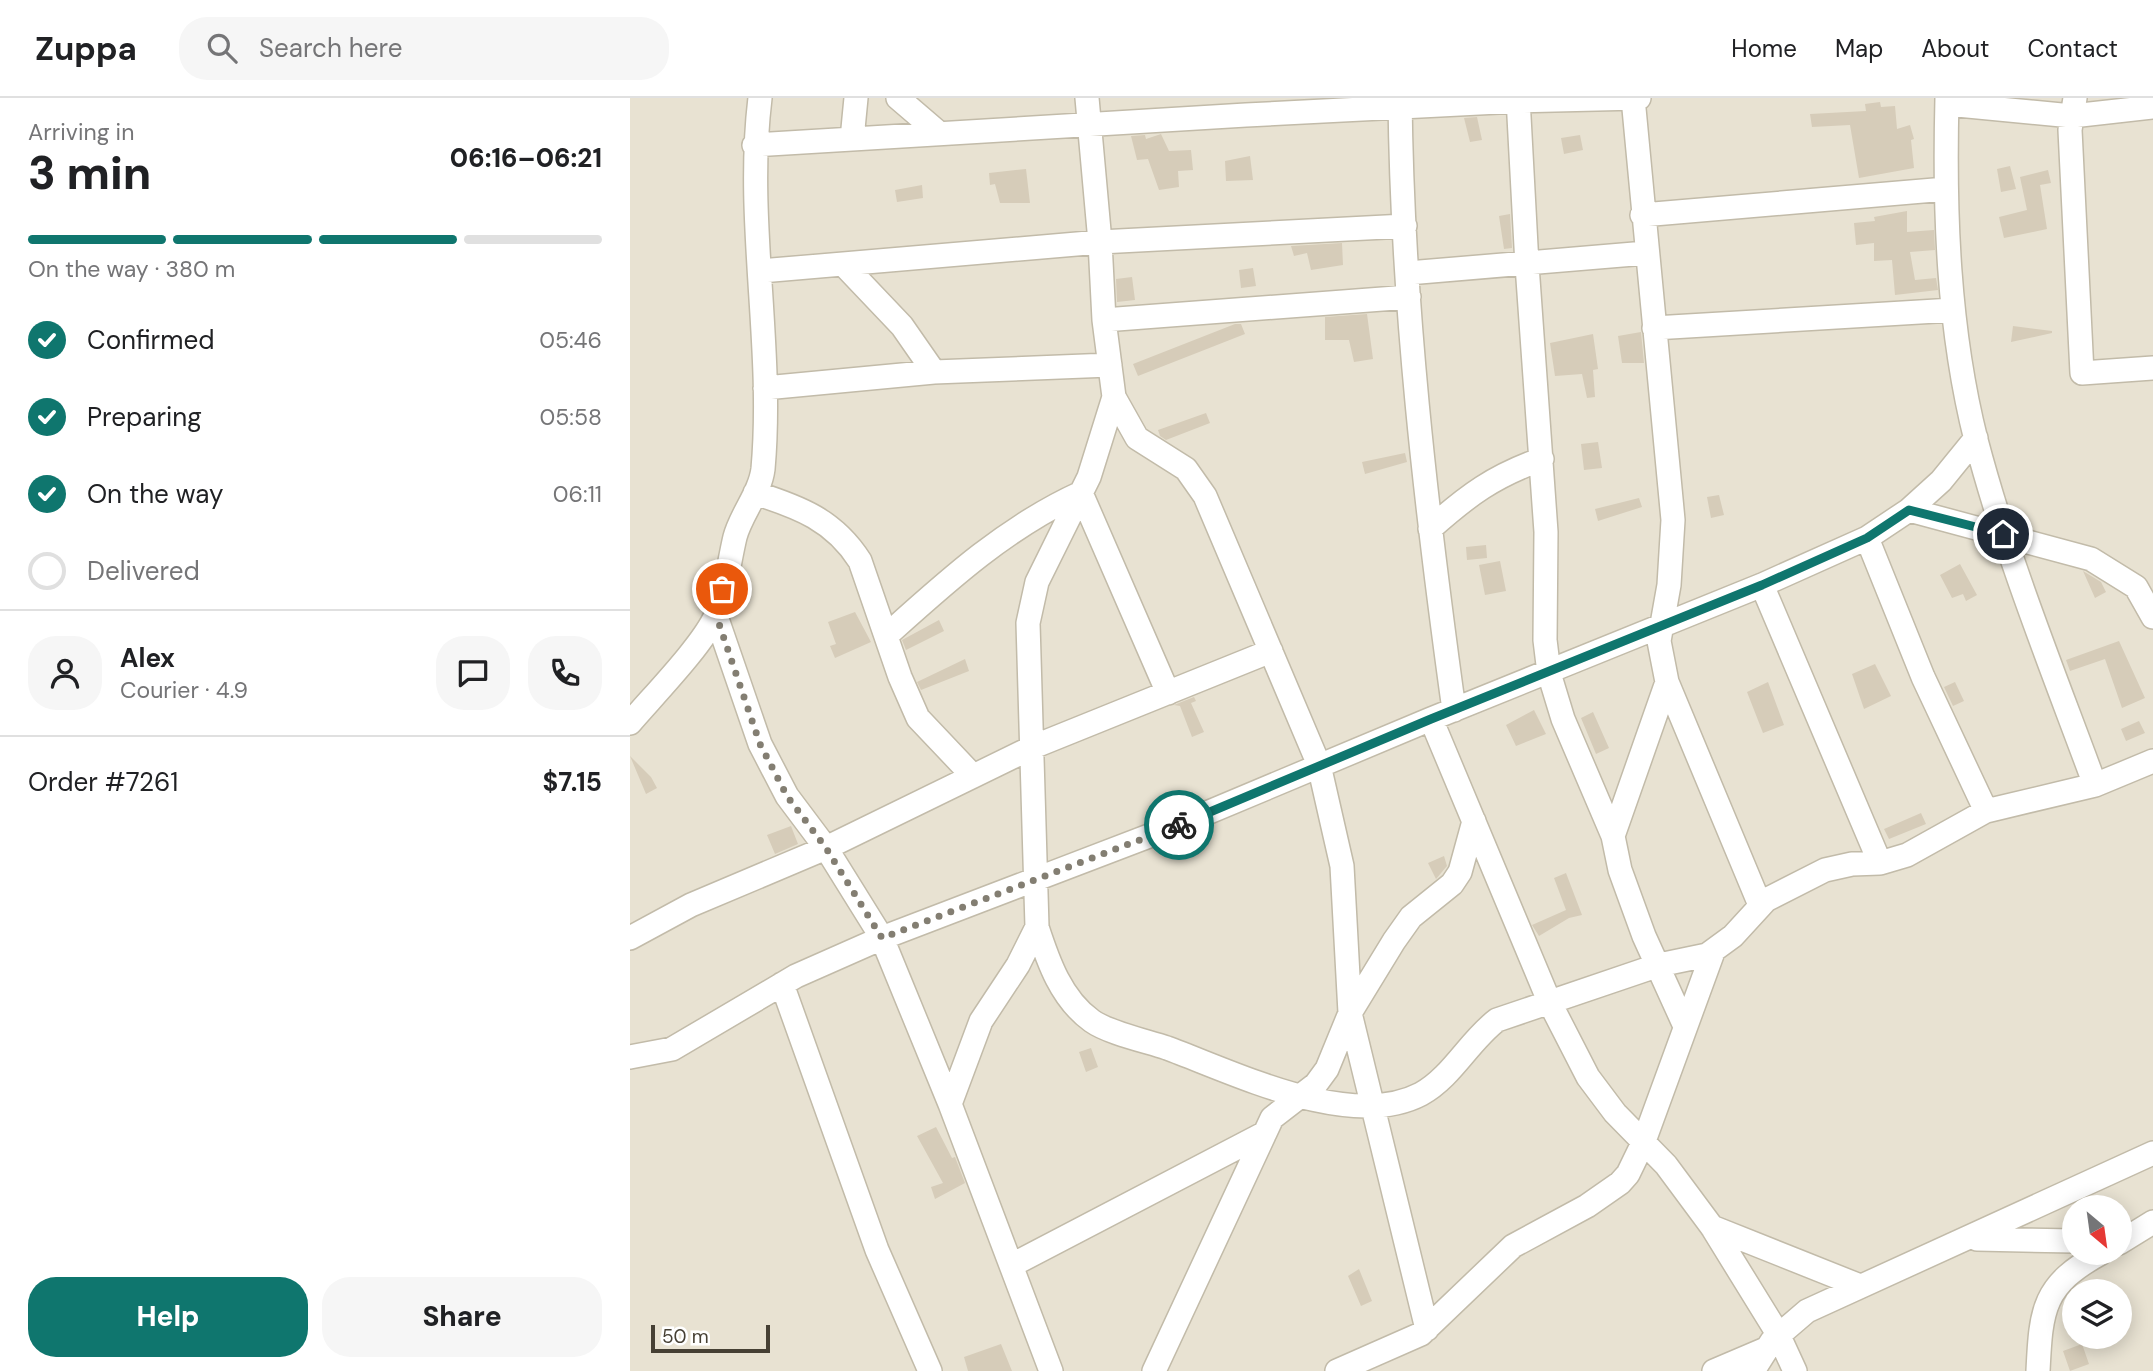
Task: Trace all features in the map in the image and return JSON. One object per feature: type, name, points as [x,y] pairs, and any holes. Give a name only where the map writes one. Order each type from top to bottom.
[{"type":"street","points":[[630,723],[716,615],[740,519],[755,493],[762,471],[765,388],[761,271],[754,208],[754,145],[760,98]]},
{"type":"street","points":[[852,139],[856,98]]},
{"type":"street","points":[[898,98],[940,134]]},
{"type":"street","points":[[1087,98],[1101,242],[1104,320],[1114,397],[1136,438],[1186,469],[1205,495],[1319,765],[1342,866],[1350,1013],[1427,1329]]},
{"type":"street","points":[[1633,98],[1673,520],[1669,585],[1661,627],[1660,653],[1667,682],[1760,905]]},
{"type":"street","points":[[754,145],[1091,126],[1400,104],[1639,98]]},
{"type":"street","points":[[1518,99],[1546,532],[1545,640],[1549,673],[1563,719],[1613,836],[1632,905],[1684,1024]]},
{"type":"street","points":[[2095,785],[2003,534],[1976,438],[1953,310],[1946,190],[1947,101],[2073,107],[2153,107]]},
{"type":"street","points":[[1400,104],[1409,297],[1430,529],[1454,710]]},
{"type":"street","points":[[2073,107],[2082,373],[2153,369]]},
{"type":"street","points":[[1642,215],[1946,190]]},
{"type":"street","points":[[761,271],[1101,242],[1405,226]]},
{"type":"street","points":[[1408,273],[1646,253]]},
{"type":"street","points":[[844,265],[902,326],[934,372]]},
{"type":"street","points":[[1104,320],[1409,297]]},
{"type":"street","points":[[1654,328],[1953,310]]},
{"type":"street","points":[[765,388],[934,372],[1110,365]]},
{"type":"street","points":[[1114,397],[1100,446],[1081,493],[1037,582],[1028,623],[1037,927],[1062,989],[1094,1023],[1301,1096],[1374,1106],[1421,1094],[1442,1078],[1478,1034],[1497,1020],[1659,965],[1713,952],[1734,936],[1760,905],[1825,870],[1852,864],[1880,863],[1907,855],[1986,811],[2095,785],[2153,761]]},
{"type":"street","points":[[630,1058],[672,1049],[782,984],[882,938],[1037,877],[1184,824],[1319,765],[1762,585],[1867,538],[1909,510],[1941,481],[1976,438]]},
{"type":"street","points":[[1430,529],[1466,496],[1492,479],[1542,459]]},
{"type":"street","points":[[755,493],[812,513],[849,545],[860,561],[918,718],[973,776]]},
{"type":"street","points":[[886,636],[992,546],[1043,510],[1081,493]]},
{"type":"street","points":[[1081,493],[1168,693]]},
{"type":"street","points":[[1909,510],[2091,559],[2123,576],[2136,587],[2153,617]]},
{"type":"street","points":[[1867,538],[1923,677],[1986,811]]},
{"type":"street","points":[[1762,585],[1880,863]]},
{"type":"street","points":[[716,615],[760,744],[787,796],[826,848],[882,938],[950,1104],[1051,1371]]},
{"type":"street","points":[[630,938],[691,905],[826,848],[1032,747],[1271,651]]},
{"type":"street","points":[[1613,836],[1667,682]]},
{"type":"street","points":[[1431,719],[1549,1001],[1601,1097],[1666,1165],[1712,1227],[1773,1341],[1795,1371]]},
{"type":"street","points":[[1154,1371],[1275,1113],[1301,1096],[1327,1069],[1350,1013],[1411,917],[1452,884],[1460,872],[1474,821]]},
{"type":"street","points":[[950,1104],[981,1021],[1018,965],[1037,927]]},
{"type":"street","points":[[1338,1371],[1412,1340],[1427,1329],[1513,1246],[1587,1206],[1620,1184],[1628,1174],[1644,1141],[1684,1024],[1713,952]]},
{"type":"street","points":[[782,984],[877,1250],[930,1371]]},
{"type":"street","points":[[1012,1265],[1265,1133]]},
{"type":"street","points":[[1714,1371],[1773,1341],[1808,1311],[1971,1239],[2153,1153]]},
{"type":"street","points":[[2132,1235],[2153,1222]]},
{"type":"street","points":[[1712,1227],[1860,1286]]},
{"type":"street","points":[[2132,1240],[2153,1237]]},
{"type":"street","points":[[1971,1239],[2062,1241]]},
{"type":"street","points":[[2038,1371],[2040,1328],[2051,1292],[2063,1277],[2082,1265]]},
{"type":"street","points":[[1753,1371],[1773,1341]]},
{"type":"shaded area","points":[[630,98],[2153,98],[2153,1371],[630,1371]]},
{"type":"building","points":[[1880,102],[1881,107],[1895,106],[1897,129],[1910,125],[1914,139],[1911,140],[1914,168],[1859,178],[1850,125],[1812,127],[1810,114],[1866,111],[1865,104]]},
{"type":"building","points":[[1477,117],[1482,140],[1470,142],[1464,118]]},
{"type":"building","points":[[1161,134],[1169,151],[1191,150],[1193,170],[1178,171],[1179,187],[1159,190],[1148,159],[1137,160],[1131,136],[1145,135],[1146,139]]},
{"type":"building","points":[[1580,135],[1583,150],[1564,154],[1561,138]]},
{"type":"building","points":[[1250,156],[1253,180],[1226,181],[1225,161]]},
{"type":"building","points":[[2010,166],[2016,189],[2001,192],[1997,169]]},
{"type":"building","points":[[1026,169],[1030,203],[1000,203],[995,184],[990,185],[989,173]]},
{"type":"building","points":[[2048,170],[2051,183],[2040,185],[2047,229],[2004,238],[1999,217],[2027,210],[2020,177]]},
{"type":"building","points":[[922,185],[923,198],[897,202],[895,190]]},
{"type":"building","points":[[1907,211],[1907,232],[1934,230],[1935,250],[1910,252],[1915,280],[1936,278],[1938,290],[1895,295],[1892,260],[1874,261],[1874,243],[1856,245],[1854,223],[1875,221],[1874,217]]},
{"type":"building","points":[[1510,214],[1512,248],[1504,249],[1499,216]]},
{"type":"building","points":[[1342,243],[1343,265],[1311,270],[1307,253],[1294,256],[1291,246]]},
{"type":"building","points":[[1253,268],[1256,286],[1241,288],[1239,270]]},
{"type":"building","points":[[1132,277],[1135,300],[1117,302],[1116,279]]},
{"type":"building","points":[[1367,314],[1373,359],[1354,362],[1349,340],[1325,340],[1325,317]]},
{"type":"building","points":[[1241,324],[1245,334],[1138,376],[1133,364]]},
{"type":"building","points":[[2013,326],[2052,331],[2052,333],[2011,342]]},
{"type":"building","points":[[1641,332],[1644,363],[1622,363],[1618,336]]},
{"type":"building","points":[[1593,334],[1598,369],[1593,370],[1595,397],[1587,398],[1582,374],[1555,376],[1550,343]]},
{"type":"building","points":[[1206,413],[1210,423],[1166,440],[1160,436],[1158,430]]},
{"type":"building","points":[[1598,442],[1602,468],[1584,470],[1581,444]]},
{"type":"building","points":[[1405,453],[1407,462],[1365,474],[1362,462]]},
{"type":"building","points":[[1719,495],[1724,515],[1711,518],[1707,497]]},
{"type":"building","points":[[1639,498],[1642,507],[1598,521],[1595,509]]},
{"type":"building","points":[[1486,545],[1487,558],[1467,560],[1466,547]]},
{"type":"building","points":[[1500,561],[1506,591],[1485,595],[1479,565]]},
{"type":"building","points":[[1960,564],[1977,595],[1966,601],[1963,594],[1952,598],[1940,575]]},
{"type":"building","points":[[2083,571],[2101,582],[2106,592],[2095,598]]},
{"type":"building","points":[[855,612],[871,642],[835,658],[830,646],[836,644],[828,622]]},
{"type":"building","points":[[939,620],[944,631],[906,650],[902,640]]},
{"type":"building","points":[[2119,641],[2145,698],[2122,708],[2105,659],[2070,671],[2066,660]]},
{"type":"building","points":[[965,659],[969,671],[921,690],[917,682]]},
{"type":"building","points":[[1875,664],[1891,696],[1864,709],[1852,674]]},
{"type":"building","points":[[1768,682],[1784,725],[1763,733],[1747,692]]},
{"type":"building","points":[[1955,682],[1964,701],[1953,706],[1944,687]]},
{"type":"building","points":[[1194,697],[1196,701],[1191,703],[1204,732],[1192,737],[1180,706],[1174,705]]},
{"type":"building","points":[[1534,710],[1546,734],[1516,746],[1506,725]]},
{"type":"building","points":[[1593,712],[1609,748],[1596,754],[1581,718]]},
{"type":"building","points":[[2139,721],[2145,733],[2126,741],[2121,729]]},
{"type":"building","points":[[630,756],[651,777],[657,788],[646,794]]},
{"type":"building","points":[[1921,813],[1926,824],[1889,839],[1884,829]]},
{"type":"building","points":[[791,826],[798,844],[775,854],[767,835]]},
{"type":"building","points":[[1444,856],[1447,866],[1436,879],[1428,863]]},
{"type":"building","points":[[1566,873],[1582,915],[1569,918],[1539,936],[1532,925],[1566,910],[1554,878]]},
{"type":"building","points":[[1091,1048],[1098,1067],[1086,1072],[1079,1052]]},
{"type":"building","points":[[936,1127],[952,1158],[955,1157],[965,1183],[935,1199],[931,1187],[943,1183],[917,1136]]},
{"type":"building","points":[[1359,1269],[1372,1301],[1361,1306],[1348,1276]]},
{"type":"building","points":[[1001,1344],[1012,1371],[968,1371],[964,1357]]},
{"type":"building","points":[[2084,1349],[2089,1364],[2070,1371],[2063,1351]]},
{"type":"way so far","points":[[722,589],[716,615],[760,744],[799,816],[826,848],[882,938],[1179,825]]},
{"type":"route","points":[[1179,825],[1319,765],[1762,585],[1867,538],[1909,510],[1955,524],[2003,534]]}]
